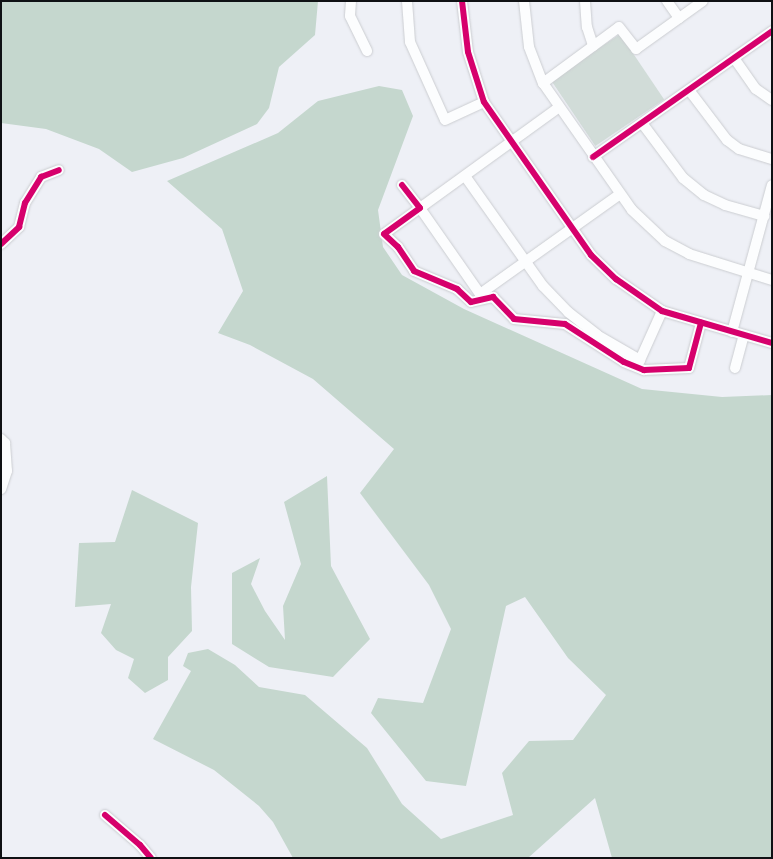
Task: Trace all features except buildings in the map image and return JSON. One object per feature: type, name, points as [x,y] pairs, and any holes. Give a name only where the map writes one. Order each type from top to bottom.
[{"type":"street","points":[[351,1],[350,16],[367,51]]},
{"type":"street","points":[[407,1],[410,42],[444,120],[484,102]]},
{"type":"street","points":[[462,1],[468,52],[484,102],[571,229],[616,279],[662,311],[772,343]]},
{"type":"street","points":[[524,1],[529,47],[543,83],[558,108],[593,157],[643,222],[678,249],[772,280]]},
{"type":"street","points":[[585,1],[586,27],[593,46]]},
{"type":"street","points":[[666,1],[679,18]]},
{"type":"street","points":[[543,83],[619,26],[636,49],[703,1]]},
{"type":"street","points":[[593,157],[772,31]]},
{"type":"street","points":[[734,58],[756,89],[772,100]]},
{"type":"street","points":[[689,90],[727,140],[739,150],[772,159]]},
{"type":"street","points":[[558,108],[384,234],[398,247],[414,271],[456,289],[471,302],[493,296],[514,319],[565,324],[624,362],[644,370],[689,368],[702,323]]},
{"type":"street","points":[[642,122],[683,178],[704,194],[725,205],[764,216]]},
{"type":"street","points":[[1,244],[19,227],[25,203],[42,177],[59,170]]},
{"type":"street","points":[[465,176],[543,286],[568,312],[597,335],[640,360],[662,311]]},
{"type":"street","points":[[402,185],[480,294],[620,194]]},
{"type":"street","points":[[732,332],[772,185]]},
{"type":"street","points":[[734,368],[744,335]]},
{"type":"street","points":[[1,439],[5,444],[7,471],[1,489]]},
{"type":"street","points":[[105,815],[151,858]]},
{"type":"shaded area","points":[[620,34],[664,99],[595,146],[551,80]]},
{"type":"green space","points":[[1,1],[318,1],[315,35],[279,67],[269,108],[257,124],[183,158],[132,172],[99,149],[46,129],[1,123]]},
{"type":"green space","points":[[379,86],[402,90],[413,116],[378,210],[383,247],[402,275],[464,309],[642,389],[722,397],[772,395],[772,858],[612,858],[595,798],[528,858],[293,858],[273,822],[259,806],[214,770],[153,739],[191,671],[183,666],[188,653],[208,649],[235,665],[259,687],[305,695],[367,748],[402,804],[441,839],[513,815],[502,773],[529,741],[573,740],[606,695],[568,658],[525,597],[506,606],[466,786],[426,781],[371,713],[378,698],[423,703],[451,629],[429,585],[360,493],[394,449],[313,379],[250,345],[218,333],[243,291],[222,229],[167,181],[278,133],[318,101]]},
{"type":"green space","points":[[327,476],[331,566],[370,639],[333,677],[269,667],[232,644],[232,573],[260,558],[251,584],[265,611],[285,640],[283,606],[301,564],[284,502]]},
{"type":"green space","points":[[132,490],[198,523],[191,587],[192,631],[168,657],[168,680],[145,693],[128,678],[134,659],[116,650],[101,633],[111,604],[75,607],[79,543],[115,542]]},
{"type":"cycle path","points":[[462,1],[468,52],[484,102],[591,255],[616,279],[662,311],[772,343]]},
{"type":"cycle path","points":[[593,157],[772,31]]},
{"type":"cycle path","points":[[1,244],[19,227],[25,203],[41,177],[59,170]]},
{"type":"cycle path","points":[[402,185],[420,208],[384,234],[398,247],[414,271],[457,289],[471,302],[493,297],[514,319],[565,324],[624,362],[644,370],[689,368],[701,323]]},
{"type":"cycle path","points":[[105,815],[140,845],[151,858]]}]
